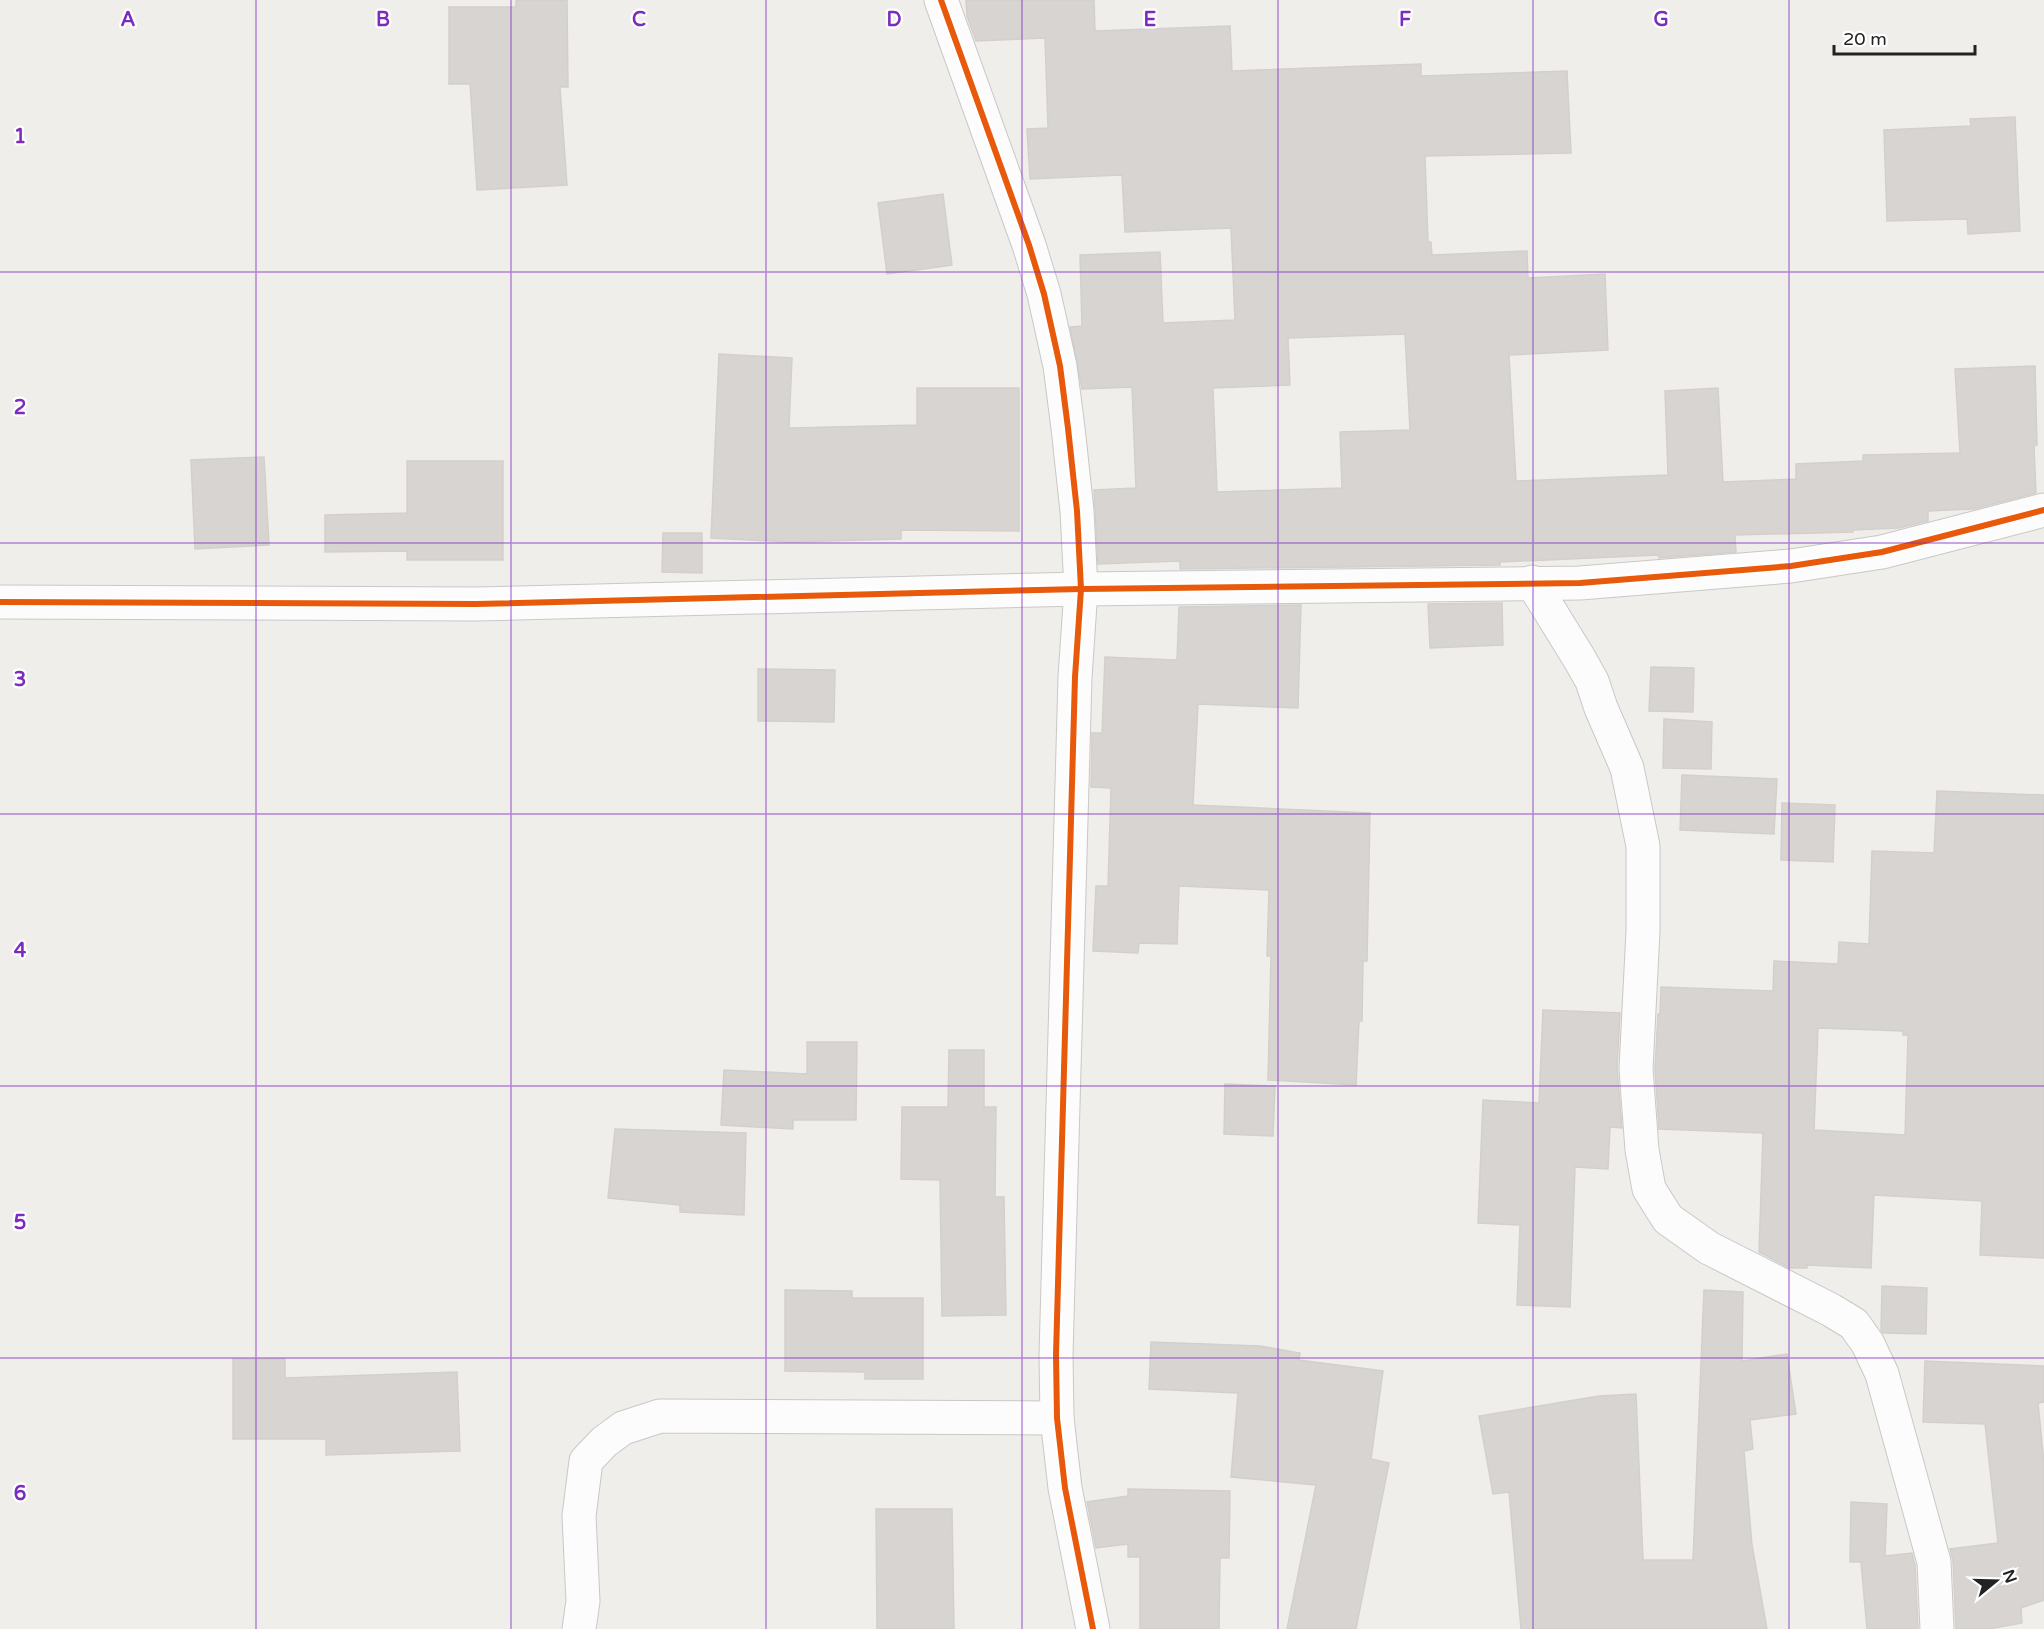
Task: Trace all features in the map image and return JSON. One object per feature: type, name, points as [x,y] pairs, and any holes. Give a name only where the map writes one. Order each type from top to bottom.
[{"type":"street","points":[[941,0],[1029,245],[1044,294],[1060,366],[1077,511],[1081,589],[1075,677],[1056,1355],[1057,1418],[1065,1488],[1093,1629]]},
{"type":"street","points":[[0,602],[476,604],[1081,589],[1580,583],[1791,566],[1882,552],[1994,525],[2044,510]]},
{"type":"street","points":[[1532,582],[1592,681],[1627,768],[1643,846],[1643,931],[1636,1069],[1642,1150],[1649,1189],[1668,1219],[1709,1248],[1831,1310],[1854,1324],[1863,1337],[1882,1374],[1934,1562],[1937,1629]]},
{"type":"street","points":[[579,1629],[583,1601],[579,1516],[586,1461],[604,1442],[623,1428],[660,1416],[1057,1418]]},
{"type":"building","points":[[516,0],[567,0],[568,87],[560,87],[567,185],[477,190],[470,84],[449,84],[449,7],[516,7]]},
{"type":"building","points":[[966,0],[1094,0],[1095,31],[1230,26],[1232,71],[1421,64],[1421,76],[1567,71],[1571,153],[1425,156],[1428,242],[1431,242],[1432,255],[1527,251],[1528,278],[1605,274],[1608,350],[1509,355],[1516,481],[1668,475],[1665,391],[1718,388],[1723,482],[1796,479],[1796,464],[1863,461],[1863,455],[1960,453],[1955,369],[2035,366],[2036,493],[1974,509],[1928,511],[1928,521],[1899,528],[1853,530],[1853,532],[1735,535],[1736,552],[1659,558],[1659,555],[1500,562],[1500,565],[1180,569],[1180,561],[1098,564],[1094,490],[1136,488],[1132,387],[1082,389],[1070,327],[1082,326],[1080,255],[1160,252],[1163,323],[1235,320],[1231,228],[1125,232],[1122,175],[1030,179],[1027,129],[1048,128],[1045,38],[976,41],[967,16]],"holes":[[[1405,334],[1410,430],[1340,432],[1342,488],[1217,492],[1213,388],[1290,385],[1288,338]]]},
{"type":"building","points":[[2015,117],[2020,231],[1968,234],[1967,219],[1887,221],[1884,130],[1971,126],[1970,119]]},
{"type":"building","points":[[943,194],[952,265],[887,274],[878,203]]},
{"type":"building","points":[[719,354],[792,358],[789,428],[917,425],[917,388],[1019,388],[1019,531],[901,530],[901,539],[790,542],[711,538]]},
{"type":"building","points":[[264,457],[269,545],[195,549],[191,460]]},
{"type":"building","points":[[407,461],[503,461],[503,560],[407,560],[407,551],[325,552],[325,515],[407,513]]},
{"type":"building","points":[[663,533],[702,533],[702,573],[662,572]]},
{"type":"building","points":[[1502,603],[1503,645],[1430,648],[1428,604]]},
{"type":"building","points":[[1301,605],[1298,708],[1198,704],[1193,805],[1370,813],[1367,961],[1363,961],[1362,1021],[1359,1021],[1356,1085],[1268,1080],[1271,956],[1267,956],[1269,890],[1179,886],[1177,944],[1139,943],[1138,953],[1093,951],[1096,886],[1108,886],[1111,788],[1091,787],[1092,733],[1102,733],[1105,657],[1177,660],[1179,607]]},
{"type":"building","points":[[1651,667],[1694,668],[1693,712],[1649,711]]},
{"type":"building","points":[[758,669],[835,670],[834,722],[758,721]]},
{"type":"building","points":[[1664,719],[1712,722],[1711,769],[1663,768]]},
{"type":"building","points":[[1682,775],[1777,779],[1774,834],[1680,830]]},
{"type":"building","points":[[1937,791],[2044,795],[2044,1258],[1980,1255],[1982,1201],[1874,1195],[1871,1268],[1807,1265],[1807,1268],[1789,1268],[1759,1252],[1763,1133],[1659,1129],[1655,1069],[1661,987],[1773,991],[1774,961],[1838,964],[1839,942],[1869,944],[1872,851],[1934,853]],"holes":[[[1818,1028],[1903,1031],[1903,1035],[1908,1035],[1905,1135],[1814,1130]]]},
{"type":"building","points":[[1782,803],[1835,805],[1833,862],[1781,860]]},
{"type":"building","points":[[1543,1010],[1620,1013],[1617,1068],[1622,1128],[1610,1127],[1608,1169],[1575,1167],[1570,1307],[1517,1305],[1520,1225],[1478,1223],[1483,1100],[1539,1103]]},
{"type":"building","points":[[807,1042],[857,1042],[856,1120],[793,1120],[793,1129],[721,1125],[724,1070],[807,1074]]},
{"type":"building","points":[[949,1050],[984,1050],[984,1107],[996,1107],[995,1197],[1004,1197],[1006,1315],[942,1316],[940,1180],[901,1179],[902,1107],[948,1107]]},
{"type":"building","points":[[1225,1084],[1275,1086],[1273,1136],[1224,1134]]},
{"type":"building","points":[[615,1129],[746,1133],[744,1215],[680,1212],[680,1205],[608,1198]]},
{"type":"building","points":[[1882,1286],[1927,1288],[1926,1334],[1883,1333],[1881,1330]]},
{"type":"building","points":[[785,1290],[852,1291],[852,1298],[923,1298],[923,1379],[865,1379],[865,1372],[785,1371]]},
{"type":"building","points":[[1704,1290],[1743,1292],[1742,1361],[1787,1354],[1796,1414],[1750,1420],[1753,1449],[1744,1451],[1752,1545],[1767,1629],[1521,1629],[1509,1492],[1493,1494],[1479,1416],[1599,1396],[1636,1394],[1643,1560],[1693,1560]]},
{"type":"building","points":[[1151,1342],[1260,1346],[1300,1353],[1299,1360],[1383,1371],[1371,1459],[1389,1463],[1356,1629],[1287,1629],[1316,1485],[1231,1477],[1238,1393],[1149,1389]]},
{"type":"building","points":[[233,1359],[285,1359],[285,1378],[457,1372],[460,1451],[326,1455],[326,1439],[233,1439]]},
{"type":"building","points":[[1925,1361],[2044,1366],[2044,1402],[2038,1403],[2044,1463],[2044,1600],[2021,1608],[2022,1623],[1989,1629],[1956,1629],[1953,1561],[1950,1549],[1998,1543],[1985,1424],[1923,1422]]},
{"type":"building","points":[[1128,1489],[1230,1491],[1229,1558],[1220,1558],[1219,1629],[1140,1629],[1140,1557],[1128,1557],[1128,1544],[1096,1548],[1087,1502],[1128,1496]]},
{"type":"building","points":[[1851,1502],[1887,1504],[1885,1556],[1912,1553],[1915,1565],[1918,1629],[1867,1629],[1861,1562],[1850,1562]]},
{"type":"building","points":[[876,1509],[952,1509],[954,1629],[877,1629]]},
{"type":"cycle path","points":[[941,0],[1029,245],[1044,294],[1060,366],[1077,511],[1081,589],[1075,677],[1056,1355],[1057,1418],[1065,1488],[1093,1629]]},
{"type":"cycle path","points":[[0,602],[476,604],[1081,589],[1580,583],[1791,566],[1882,552],[2044,510]]}]
